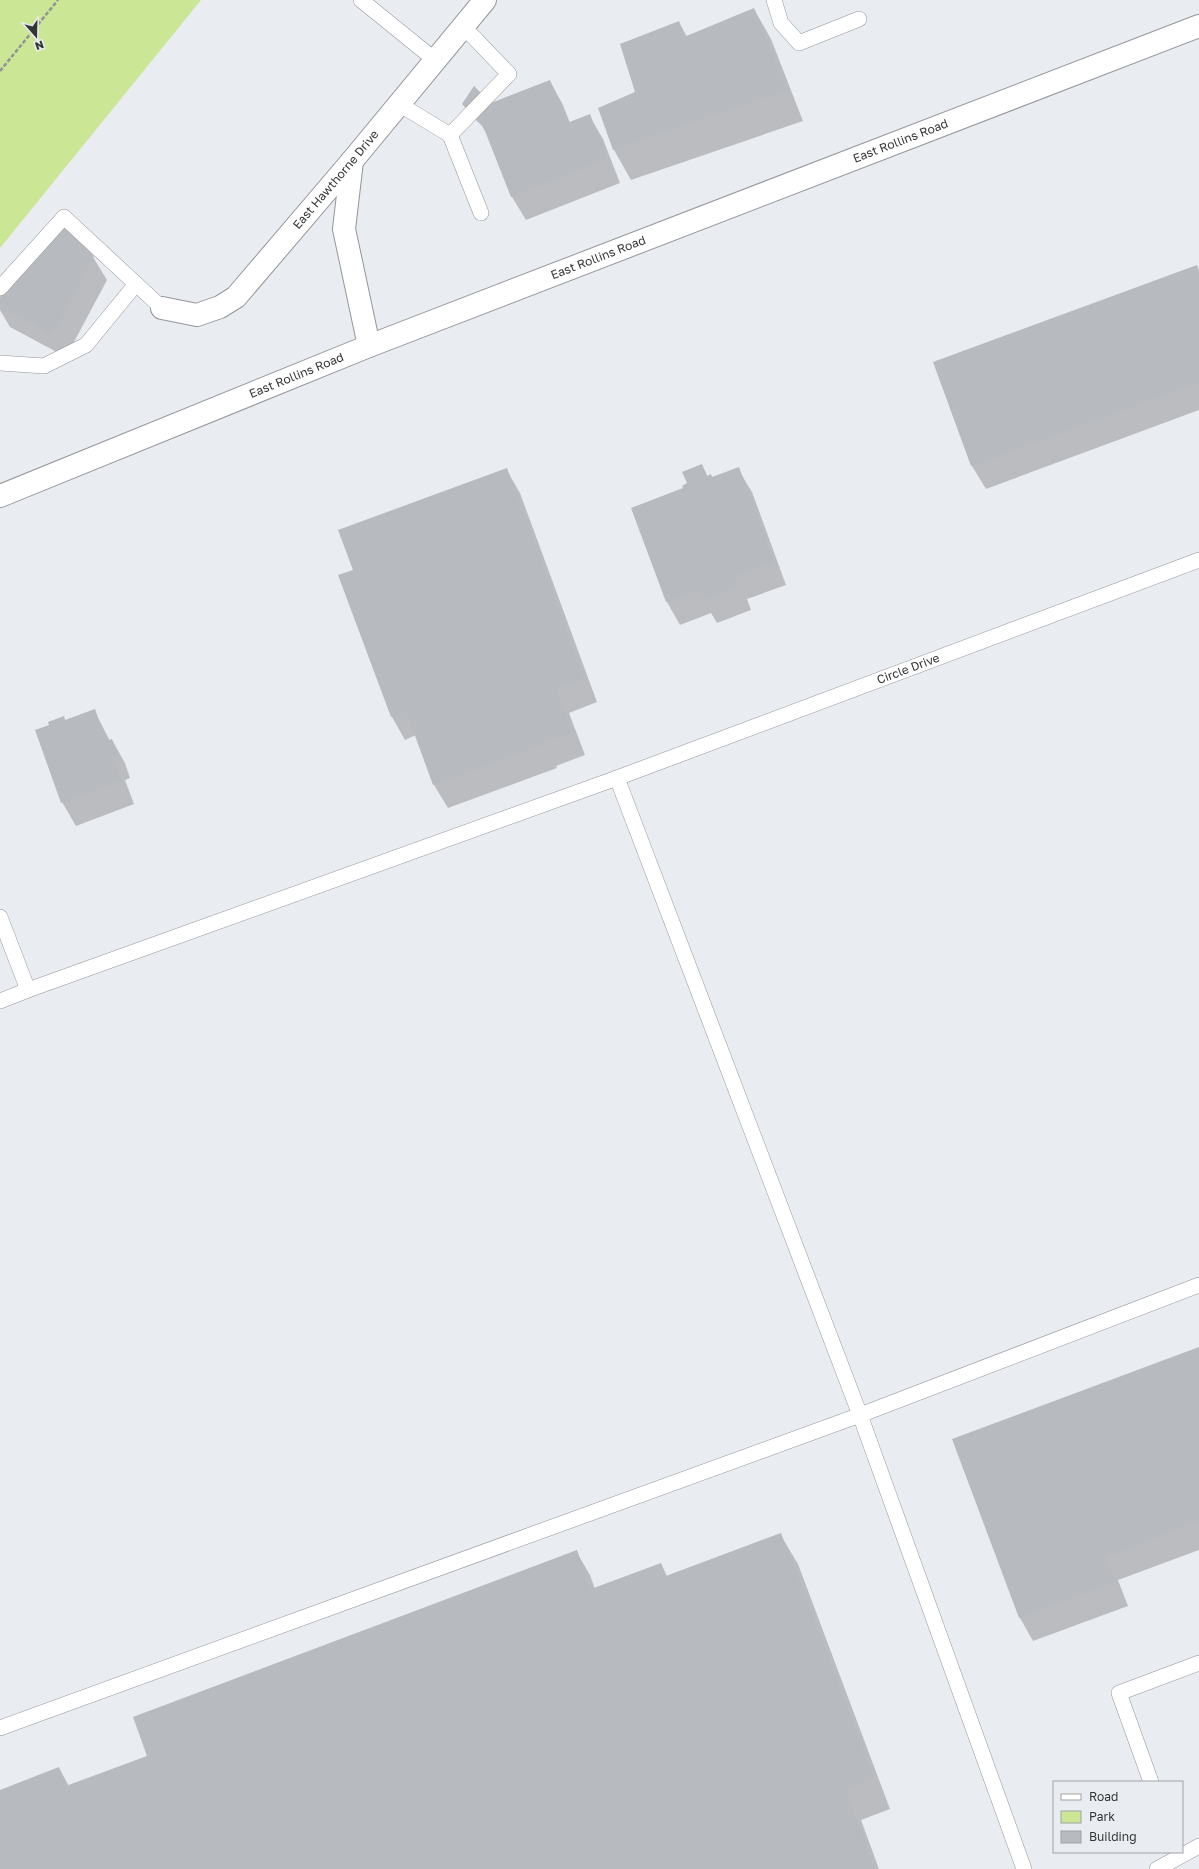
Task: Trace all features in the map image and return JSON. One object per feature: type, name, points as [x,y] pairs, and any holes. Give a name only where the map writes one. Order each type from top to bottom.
[{"type":"main road","name":"East Hawthorne Drive","points":[[162,308],[196,315],[220,307],[236,297],[352,161],[485,0]]},
{"type":"main road","name":"East Rollins Road","points":[[0,496],[369,346],[1199,26]]},
{"type":"main road","points":[[352,161],[344,230],[369,346]]},
{"type":"lane","points":[[774,0],[780,23],[799,43],[859,19]]},
{"type":"lane","points":[[367,2],[435,60]]},
{"type":"lane","points":[[450,135],[509,74],[463,26]]},
{"type":"lane","points":[[399,104],[450,135],[481,213]]},
{"type":"lane","points":[[0,288],[64,217],[162,308]]},
{"type":"lane","points":[[0,363],[44,366],[86,345],[136,284]]},
{"type":"lane","name":"Circle Drive","points":[[28,990],[617,778],[1199,560]]},
{"type":"lane","points":[[617,778],[860,1415],[1024,1869]]},
{"type":"lane","points":[[0,917],[28,990],[0,1001]]},
{"type":"lane","points":[[0,1728],[860,1415],[1199,1285]]},
{"type":"lane","points":[[1151,1781],[1119,1693],[1199,1663]]},
{"type":"lane","points":[[1183,1853],[1199,1846]]},
{"type":"lane","points":[[1157,1869],[1177,1855]]},
{"type":"path","points":[[0,71],[58,0]]},
{"type":"green space","points":[[0,0],[201,0],[0,248]]},
{"type":"building","points":[[754,8],[786,90],[613,150],[598,108],[635,92],[620,44],[679,21],[684,37]]},
{"type":"building","points":[[550,80],[567,123],[590,114],[607,159],[511,197],[483,126],[462,104],[474,86],[491,103]]},
{"type":"building","points":[[56,218],[94,256],[52,334],[0,307],[0,297]]},
{"type":"building","points":[[1197,265],[1199,271],[1199,382],[971,466],[933,362]]},
{"type":"building","points":[[702,464],[707,476],[711,474],[712,477],[739,467],[774,562],[734,576],[738,587],[703,600],[699,590],[666,602],[631,508],[683,488],[682,486],[687,483],[682,472]]},
{"type":"building","points":[[507,468],[584,678],[556,689],[572,732],[544,742],[544,744],[433,785],[406,711],[391,717],[338,575],[353,570],[338,530]]},
{"type":"building","points":[[95,709],[106,741],[112,739],[118,755],[113,757],[121,780],[61,803],[35,730],[49,725],[48,722],[64,716],[65,720]]},
{"type":"building","points":[[1199,1347],[1199,1521],[1106,1557],[1115,1582],[1019,1618],[952,1439]]},
{"type":"building","points":[[781,1533],[874,1778],[845,1789],[875,1869],[0,1869],[0,1790],[59,1767],[66,1786],[147,1756],[133,1717],[577,1550],[591,1589],[661,1563],[666,1576]]}]
